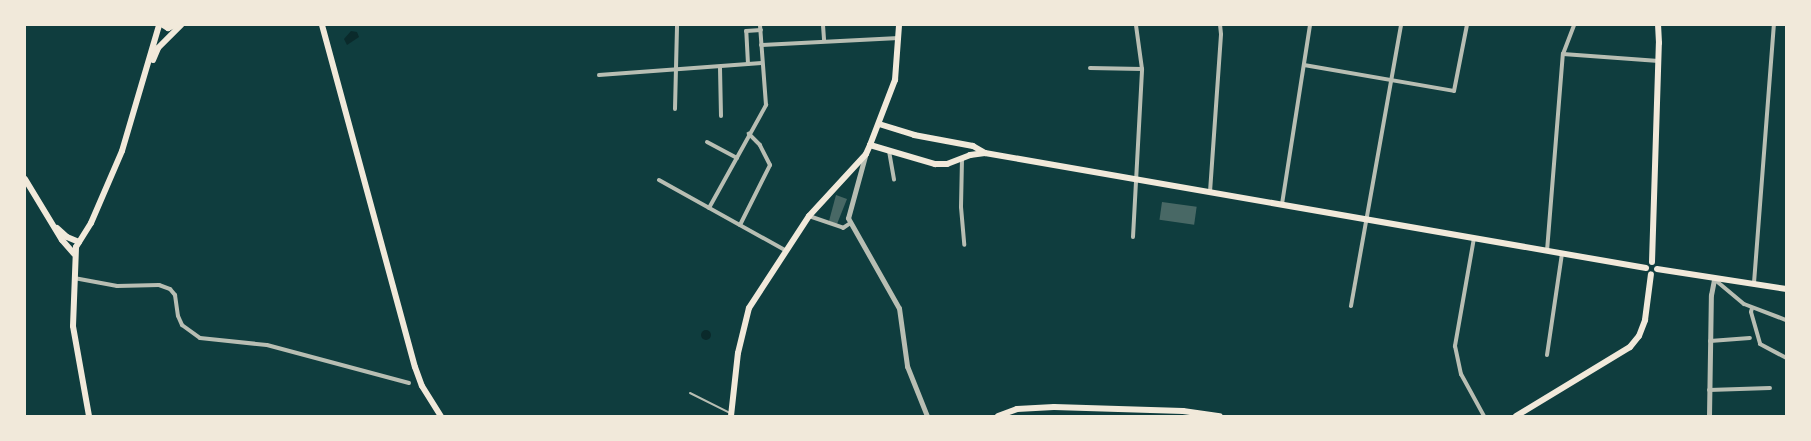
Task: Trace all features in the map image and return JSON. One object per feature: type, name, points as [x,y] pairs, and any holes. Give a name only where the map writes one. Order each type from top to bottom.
[{"type":"main road","points":[[89,416],[75,345],[74,254],[78,242],[91,223],[122,151],[159,25]]},
{"type":"main road","points":[[163,25],[168,28],[175,25]]},
{"type":"main road","points":[[138,99],[158,48],[181,25]]},
{"type":"main road","points":[[322,25],[415,367],[422,386],[442,416]]},
{"type":"main road","points":[[731,415],[744,325],[757,295],[785,250],[822,200],[868,149],[895,80],[899,25]]},
{"type":"main road","points":[[1658,25],[1659,60],[1652,262],[1657,269],[1786,289]]},
{"type":"main road","points":[[879,124],[914,135],[967,145],[985,153],[1646,268],[1651,274]]},
{"type":"main road","points":[[964,158],[967,145]]},
{"type":"main road","points":[[868,149],[889,151],[935,164],[947,164],[985,153]]},
{"type":"main road","points":[[25,179],[67,247],[74,254]]},
{"type":"main road","points":[[53,224],[67,237],[78,242]]},
{"type":"main road","points":[[1646,268],[1652,262]]},
{"type":"main road","points":[[1516,416],[1630,347],[1639,336],[1645,320],[1651,274],[1657,269]]},
{"type":"main road","points":[[998,416],[1017,409],[1054,406],[1183,411],[1220,416]]},
{"type":"street","points":[[675,109],[677,25]]},
{"type":"street","points":[[709,208],[766,105],[760,25]]},
{"type":"street","points":[[823,25],[824,40]]},
{"type":"street","points":[[1133,237],[1138,179],[1142,69],[1136,25]]},
{"type":"street","points":[[1210,192],[1221,34],[1220,25]]},
{"type":"street","points":[[1282,204],[1310,25]]},
{"type":"street","points":[[1351,306],[1368,219],[1401,25]]},
{"type":"street","points":[[1304,65],[1454,91],[1466,25]]},
{"type":"street","points":[[1547,251],[1563,54],[1574,25]]},
{"type":"street","points":[[1754,283],[1774,25]]},
{"type":"street","points":[[748,64],[746,31],[760,30]]},
{"type":"street","points":[[761,45],[824,40],[899,38]]},
{"type":"street","points":[[1563,54],[1659,60]]},
{"type":"street","points":[[599,75],[720,68],[762,63]]},
{"type":"street","points":[[720,68],[721,116]]},
{"type":"street","points":[[1090,68],[1142,69]]},
{"type":"street","points":[[740,224],[770,164],[760,146],[749,134]]},
{"type":"street","points":[[707,142],[737,158]]},
{"type":"street","points":[[809,216],[843,228],[848,221],[868,149]]},
{"type":"street","points":[[889,151],[894,180]]},
{"type":"street","points":[[964,158],[961,207],[964,245]]},
{"type":"street","points":[[659,180],[785,250]]},
{"type":"street","points":[[848,221],[899,308],[907,366],[926,416]]},
{"type":"street","points":[[1474,238],[1455,346],[1461,374],[1484,416]]},
{"type":"street","points":[[1547,355],[1562,254]]},
{"type":"street","points":[[74,278],[117,286],[159,285],[170,289],[175,295],[178,316],[182,325],[200,338],[267,345],[409,383]]},
{"type":"street","points":[[1709,416],[1710,295],[1714,279],[1731,294],[1752,308],[1786,320]]},
{"type":"street","points":[[1752,308],[1751,312],[1760,344],[1786,358]]},
{"type":"street","points":[[1710,341],[1750,338]]},
{"type":"street","points":[[1710,390],[1770,388]]},
{"type":"lane","points":[[690,393],[731,415]]},
{"type":"water","points":[[351,31],[357,32],[359,37],[347,45],[344,39]]},
{"type":"water","points":[[704,330],[708,330],[711,335],[708,340],[704,340],[701,337],[701,333]]},
{"type":"building","points":[[836,195],[847,199],[837,224],[829,221]]},
{"type":"building","points":[[1162,202],[1197,207],[1194,225],[1159,220]]}]
